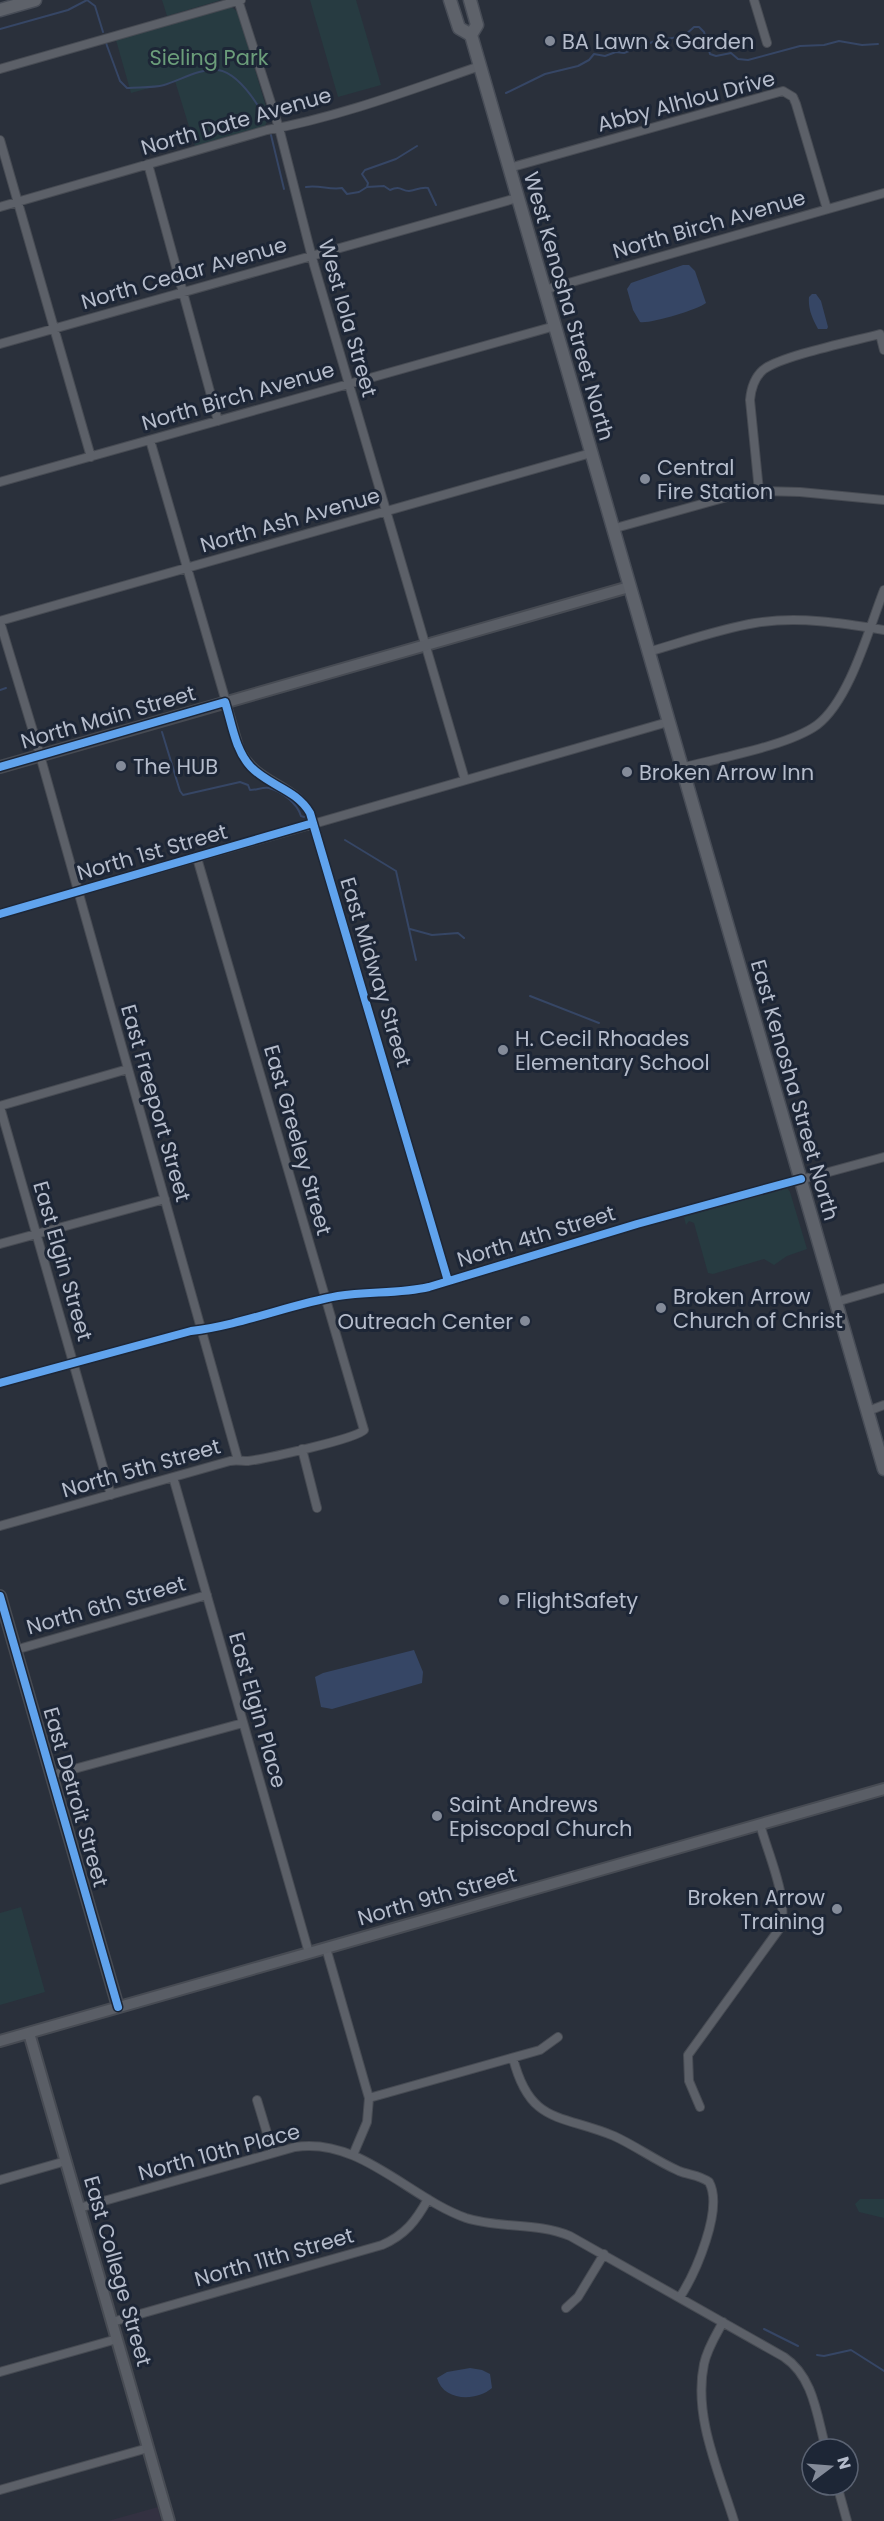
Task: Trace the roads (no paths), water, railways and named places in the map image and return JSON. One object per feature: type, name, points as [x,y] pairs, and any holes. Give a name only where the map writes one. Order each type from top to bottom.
[{"type":"main road","points":[[0,10],[35,0]]},
{"type":"main road","name":"West Kenosha Street North","points":[[450,0],[459,28],[471,35],[629,587]]},
{"type":"main road","name":"West Kenosha Street North","points":[[470,0],[477,25],[471,35]]},
{"type":"main road","points":[[629,587],[649,657]]},
{"type":"main road","name":"North Main Street","points":[[0,767],[629,587]]},
{"type":"main road","name":"East Kenosha Street North","points":[[649,657],[884,1469]]},
{"type":"main road","name":"East Detroit Street","points":[[0,1596],[118,2007]]},
{"type":"main road","name":"North 9th Street","points":[[0,2041],[884,1789]]},
{"type":"main road","name":"East College Street","points":[[29,2033],[169,2521]]},
{"type":"street","points":[[0,69],[239,0]]},
{"type":"street","name":"West Iola Street","points":[[239,0],[279,128],[311,255],[465,780]]},
{"type":"street","points":[[754,0],[767,44]]},
{"type":"street","name":"North Date Avenue","points":[[0,207],[408,91],[480,66]]},
{"type":"street","name":"Abby Alhlou Drive","points":[[509,168],[783,91],[793,97],[796,104],[827,208]]},
{"type":"street","points":[[0,140],[91,457]]},
{"type":"street","points":[[148,164],[218,421]]},
{"type":"street","name":"North Birch Avenue","points":[[544,290],[884,193]]},
{"type":"street","name":"North Cedar Avenue","points":[[0,344],[518,198]]},
{"type":"street","name":"North Birch Avenue","points":[[0,482],[555,326]]},
{"type":"street","points":[[759,491],[750,400],[752,389],[760,373],[771,365],[880,334],[884,351]]},
{"type":"street","name":"East Midway Street","points":[[150,440],[237,743],[245,759],[258,773],[301,800],[310,813],[448,1281]]},
{"type":"street","name":"North Ash Avenue","points":[[0,621],[591,453]]},
{"type":"street","points":[[612,530],[727,497],[759,491],[800,492],[884,500]]},
{"type":"street","points":[[681,768],[782,741],[817,724],[833,708],[843,691],[884,590]]},
{"type":"street","name":"East Freeport Street","points":[[0,621],[238,1460]]},
{"type":"street","points":[[649,657],[741,626],[767,622],[822,621],[884,630]]},
{"type":"street","name":"North 1st Street","points":[[0,914],[668,722]]},
{"type":"street","name":"East Greeley Street","points":[[197,858],[364,1426],[363,1431]]},
{"type":"street","points":[[0,1106],[128,1069]]},
{"type":"street","name":"East Elgin Street","points":[[0,1106],[111,1495]]},
{"type":"street","name":"North 4th Street","points":[[0,1383],[326,1298],[407,1292],[884,1157]]},
{"type":"street","points":[[0,1244],[165,1199]]},
{"type":"street","points":[[836,1302],[884,1288]]},
{"type":"street","points":[[868,1411],[884,1405]]},
{"type":"street","name":"North 5th Street","points":[[0,1526],[173,1477],[238,1460],[250,1461],[302,1449],[354,1436],[363,1431]]},
{"type":"street","points":[[302,1449],[317,1508]]},
{"type":"street","name":"East Elgin Place","points":[[173,1477],[309,1953]]},
{"type":"street","name":"North 6th Street","points":[[15,1650],[207,1595]]},
{"type":"street","points":[[52,1775],[243,1723]]},
{"type":"street","points":[[700,2107],[689,2081],[688,2055],[783,1921],[782,1899],[760,1824]]},
{"type":"street","points":[[326,1948],[369,2098],[367,2122],[352,2155]]},
{"type":"street","points":[[369,2098],[540,2050],[558,2037]]},
{"type":"street","points":[[513,2058],[523,2089],[533,2102],[547,2113],[562,2121],[614,2136],[678,2170],[703,2178],[711,2184],[712,2200],[705,2246],[693,2276],[680,2297]]},
{"type":"street","points":[[257,2100],[273,2153]]},
{"type":"street","name":"North 10th Place","points":[[79,2208],[295,2147],[317,2145],[352,2155],[459,2215],[486,2223],[542,2228],[563,2233],[784,2357],[802,2372],[823,2437]]},
{"type":"street","points":[[0,2180],[66,2162]]},
{"type":"street","name":"North 11th Street","points":[[112,2322],[382,2245],[410,2228],[428,2199]]},
{"type":"street","points":[[566,2308],[578,2297],[604,2254]]},
{"type":"street","points":[[723,2322],[704,2363],[701,2398],[708,2432],[734,2521]]},
{"type":"street","points":[[0,2372],[117,2339]]},
{"type":"street","points":[[0,2490],[148,2448]]},
{"type":"street","points":[[840,2497],[847,2521]]},
{"type":"water","points":[[689,265],[695,271],[706,303],[673,316],[640,322],[633,310],[627,289],[631,283]]},
{"type":"water","points":[[816,294],[821,301],[827,329],[818,329],[812,317],[809,297]]},
{"type":"water","points":[[414,1650],[423,1672],[422,1683],[332,1709],[321,1707],[315,1677]]},
{"type":"water","points":[[470,2368],[490,2374],[492,2388],[478,2396],[461,2397],[453,2395],[440,2386],[437,2378],[447,2372]]},
{"type":"waterway","points":[[0,29],[68,10],[87,0],[95,6],[103,32]]},
{"type":"waterway","points":[[506,93],[545,74],[578,66],[594,54],[605,56],[616,52],[624,53],[655,41],[684,36],[694,27],[699,27],[704,32],[710,54],[716,56],[731,53],[738,59],[748,60],[800,46],[824,45],[839,41],[862,45],[878,44]]},
{"type":"waterway","points":[[106,43],[120,81],[127,88],[160,86],[197,73],[218,70],[225,72],[240,83],[266,119]]},
{"type":"waterway","points":[[271,135],[284,189]]},
{"type":"waterway","points":[[306,187],[342,188],[347,194],[359,192],[367,187],[368,183],[362,174],[365,170],[396,159],[417,146]]},
{"type":"waterway","points":[[367,187],[384,186],[390,190],[399,188],[406,191],[428,188],[436,205]]},
{"type":"waterway","points":[[0,690],[6,688]]},
{"type":"waterway","points":[[162,732],[183,795],[240,782],[248,785],[250,790],[267,788],[279,792],[293,802],[301,816],[304,817]]},
{"type":"waterway","points":[[345,840],[396,871],[416,960]]},
{"type":"waterway","points":[[410,929],[432,935],[458,933],[464,938]]},
{"type":"waterway","points":[[530,996],[599,1023]]},
{"type":"waterway","points":[[764,2329],[798,2346]]},
{"type":"waterway","points":[[817,2355],[824,2356],[851,2350],[884,2371]]},
{"type":"place","name":"BA Lawn & Garden","points":[[550,41]]},
{"type":"place","name":"Central Fire Station","points":[[645,479]]},
{"type":"place","name":"The HUB","points":[[121,766]]},
{"type":"place","name":"Broken Arrow Inn","points":[[627,772]]},
{"type":"place","name":"H. Cecil Rhoades Elementary School","points":[[503,1050]]},
{"type":"place","name":"Broken Arrow Church of Christ","points":[[661,1308]]},
{"type":"place","name":"Outreach Center","points":[[525,1321]]},
{"type":"place","name":"FlightSafety","points":[[504,1600]]},
{"type":"place","name":"Saint Andrews Episcopal Church","points":[[437,1816]]},
{"type":"place","name":"Broken Arrow Training","points":[[837,1909]]},
{"type":"park label","name":"Sieling Park","points":[[209,57]]}]
